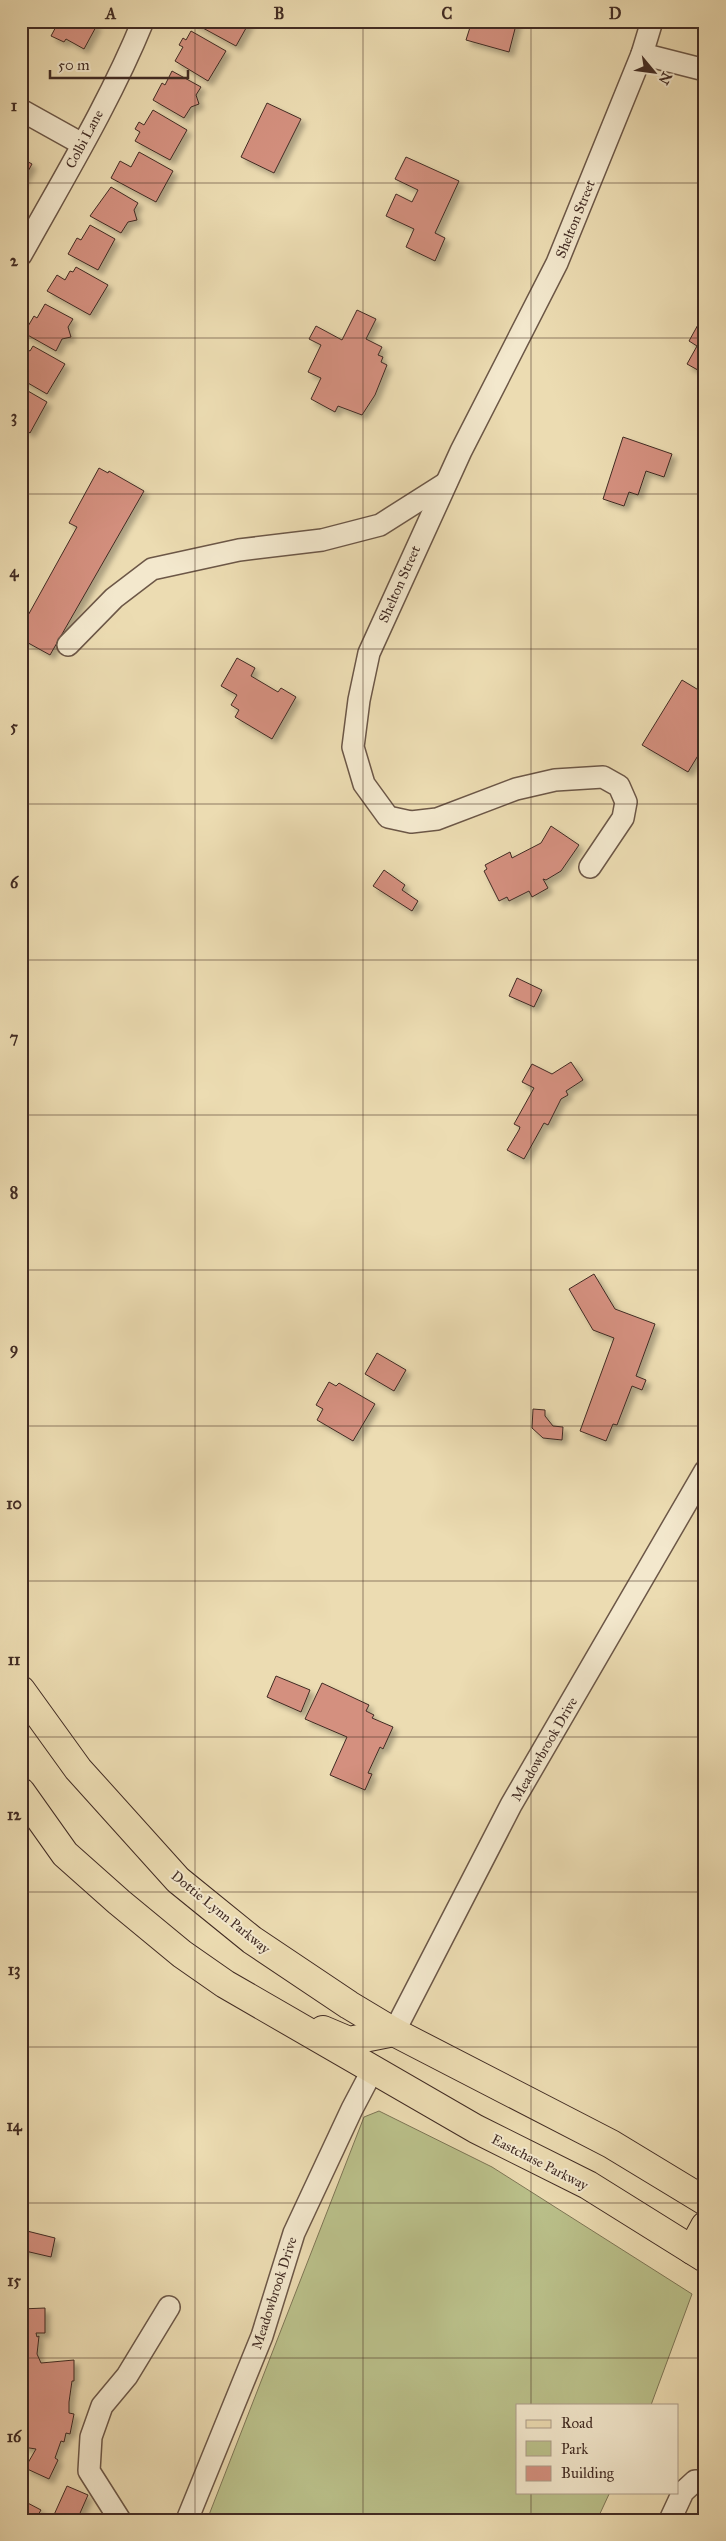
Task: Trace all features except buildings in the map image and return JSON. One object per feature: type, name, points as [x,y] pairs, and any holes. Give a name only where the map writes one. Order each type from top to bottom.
[{"type":"main road","name":"Dottie Lynn Parkway","points":[[21,1690],[78,1769],[178,1880],[252,1940],[348,2005],[394,2032]]},
{"type":"main road","points":[[21,1792],[65,1854],[182,1954],[225,1984],[372,2071]]},
{"type":"main road","points":[[225,1984],[259,1992],[332,2035],[349,2042],[394,2032],[611,2144],[705,2201]]},
{"type":"main road","name":"Eastchase Parkway","points":[[372,2071],[476,2129],[588,2186],[699,2254]]},
{"type":"main road","points":[[699,2254],[705,2226]]},
{"type":"street","name":"Colbi Lane","points":[[21,255],[132,50],[143,21]]},
{"type":"street","name":"Shelton Street","points":[[590,867],[623,818],[626,802],[619,786],[603,778],[555,780],[516,789],[437,819],[411,822],[388,817],[364,784],[353,747],[359,700],[369,654],[446,483],[557,263],[642,54],[652,21]]},
{"type":"street","points":[[642,54],[705,70]]},
{"type":"street","points":[[21,110],[82,144]]},
{"type":"street","points":[[68,645],[114,598],[152,569],[239,550],[322,540],[380,525],[446,483]]},
{"type":"street","name":"Meadowbrook Drive","points":[[394,2032],[511,1805],[705,1471]]},
{"type":"street","name":"Meadowbrook Drive","points":[[187,2520],[262,2336],[294,2233],[352,2108],[372,2071]]},
{"type":"street","points":[[120,2520],[88,2471],[91,2437],[102,2406],[127,2376],[169,2307]]},
{"type":"street","points":[[670,2520],[683,2492],[695,2481],[705,2481]]},
{"type":"green space","points":[[379,2111],[492,2167],[692,2294],[651,2404],[516,2404],[516,2494],[609,2494],[597,2520],[207,2520],[364,2117]]}]
